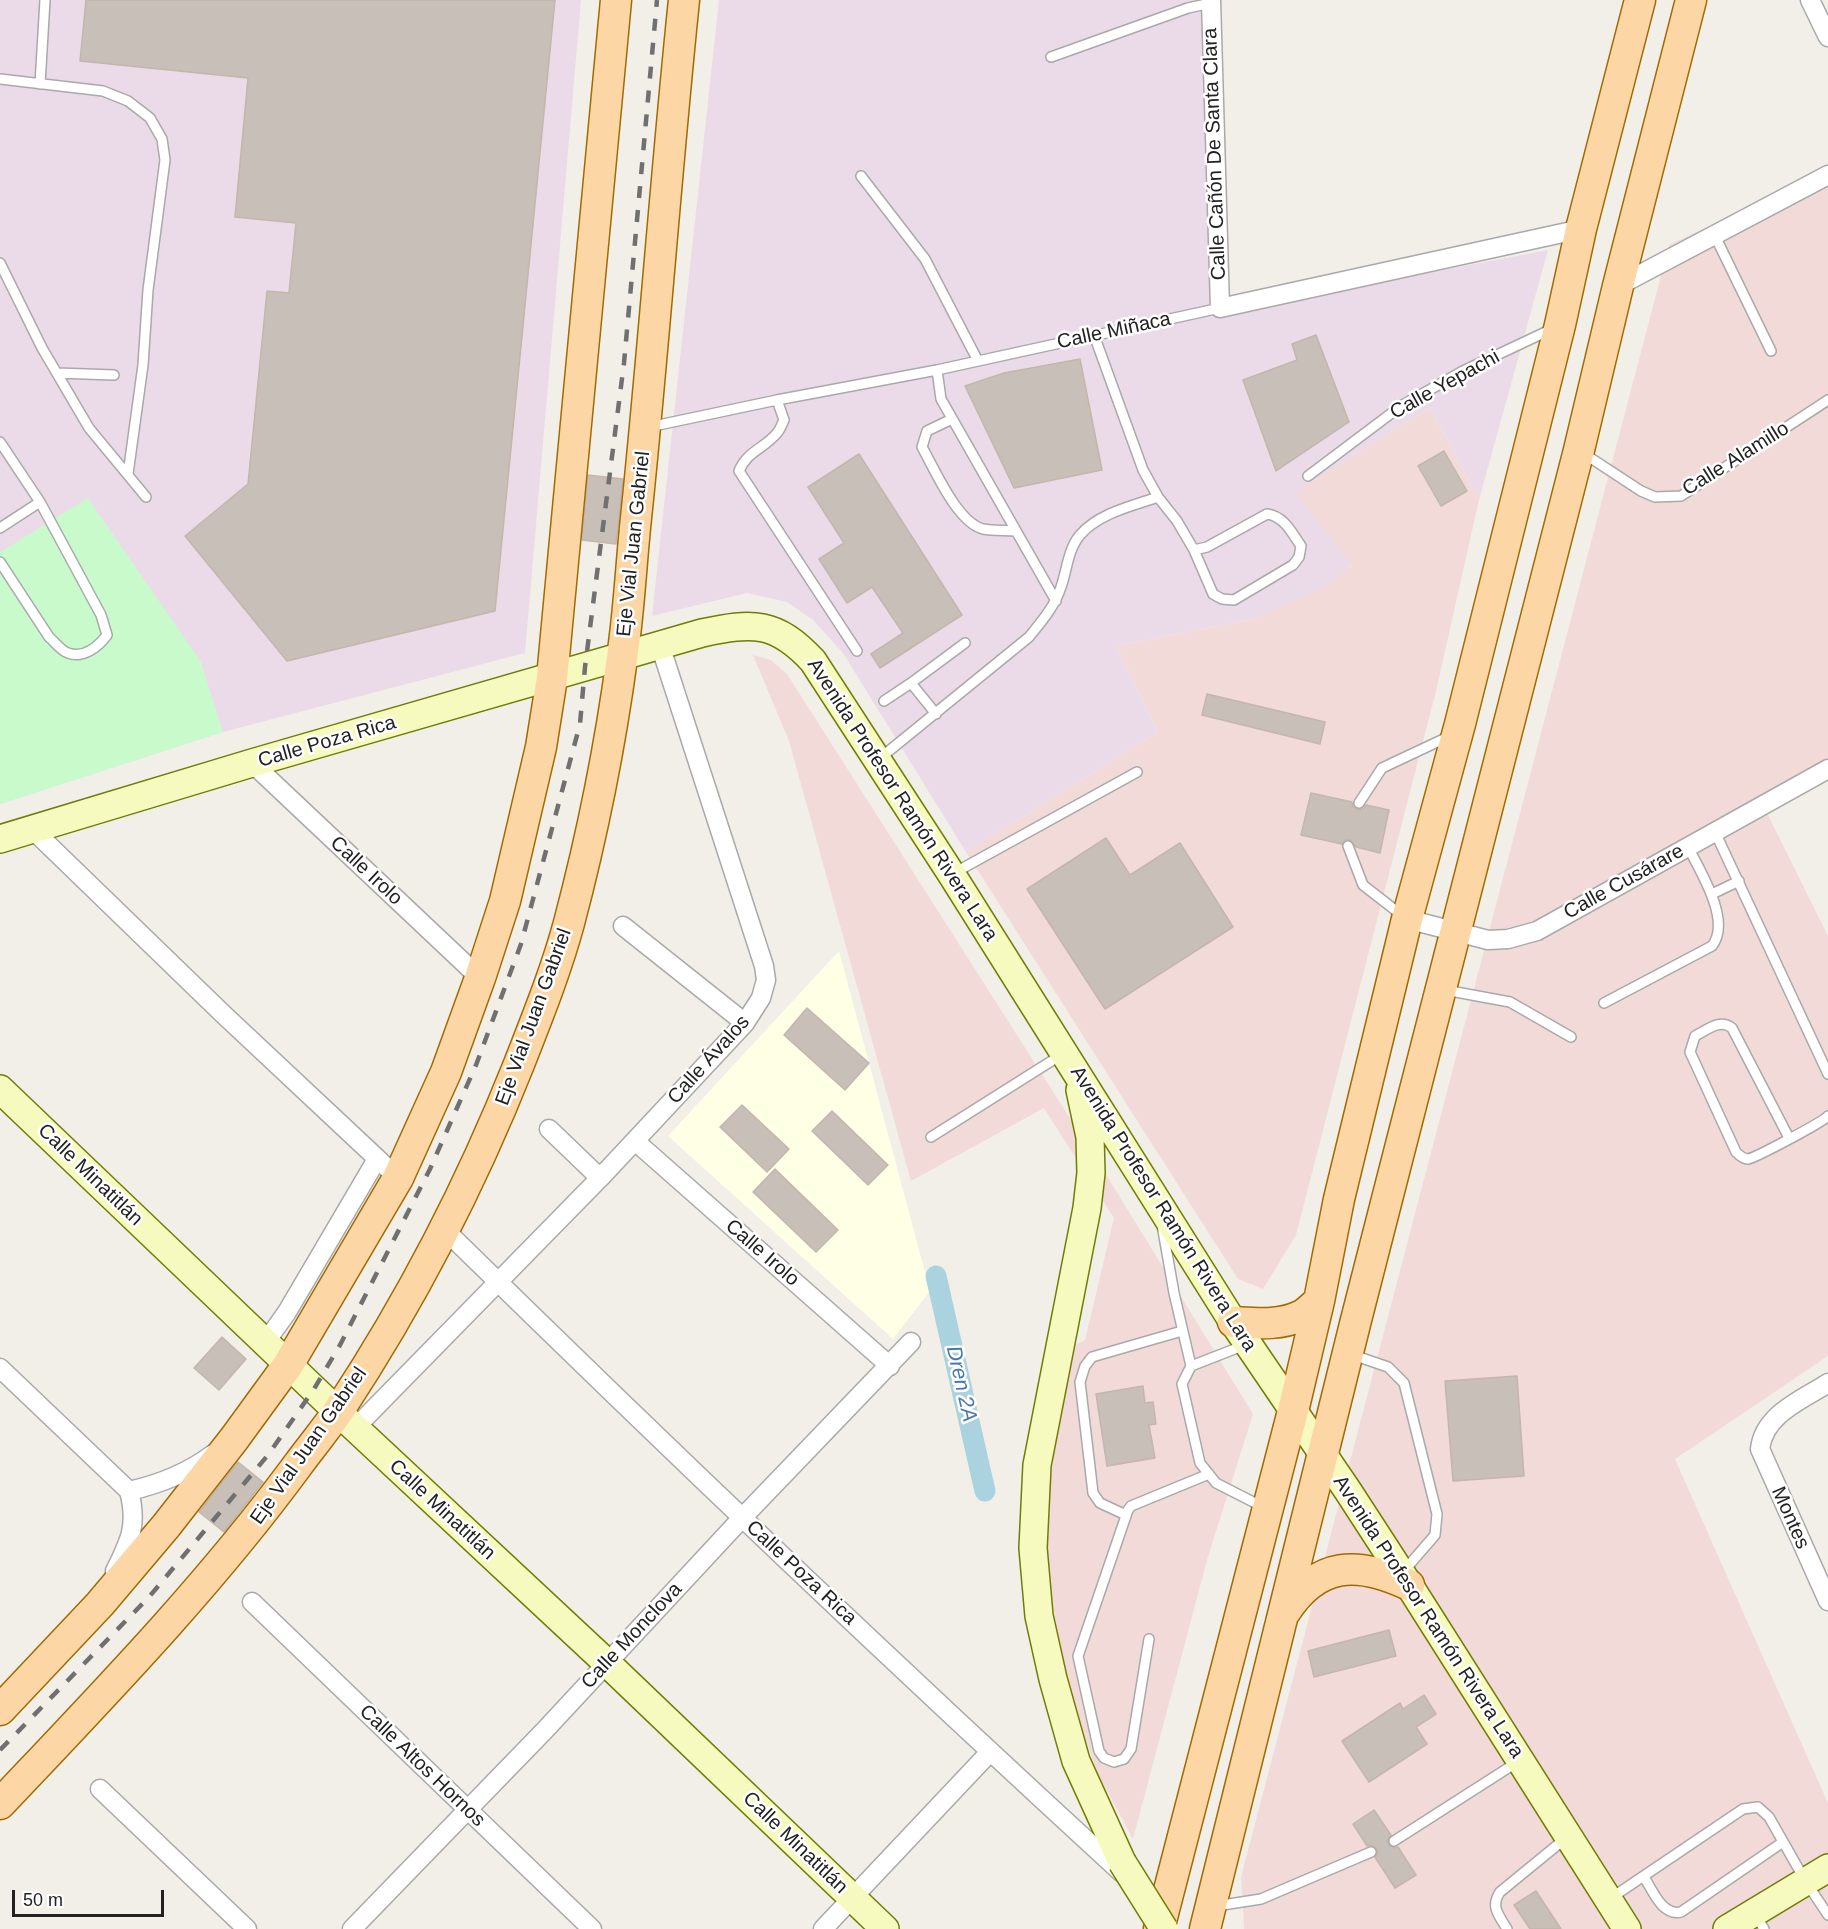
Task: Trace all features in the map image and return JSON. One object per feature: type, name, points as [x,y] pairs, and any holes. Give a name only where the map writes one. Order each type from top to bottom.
[{"type":"main road","points":[[0,1710],[100,1604],[166,1526],[288,1365],[387,1168],[446,1072],[480,978],[505,901],[522,832],[541,747],[552,678],[616,0]]},
{"type":"main road","name":"Eje Vial Juan Gabriel","points":[[0,1804],[206,1581],[346,1420],[382,1339],[445,1230],[502,1107],[544,999],[568,926],[604,771],[623,655],[646,428],[684,0]]},
{"type":"main road","points":[[1162,1923],[1293,1411],[1340,1199],[1407,920],[1457,733],[1640,0]]},
{"type":"main road","points":[[1208,1923],[1348,1353],[1691,0]]},
{"type":"main road","name":"Avenida Profesor Ramón Rivera Lara","points":[[623,655],[735,626],[759,627],[776,631],[789,638],[813,661],[952,875],[1240,1333],[1324,1455],[1405,1579],[1627,1929]]},
{"type":"main road","name":"Calle Poza Rica","points":[[0,839],[252,763],[552,678],[623,655]]},
{"type":"main road","points":[[1070,1063],[1090,1137],[1091,1173],[1087,1208],[1037,1465],[1034,1548],[1039,1616],[1053,1679],[1077,1761],[1112,1844],[1162,1923]]},
{"type":"main road","name":"Calle Minatitlán","points":[[0,1089],[288,1365],[608,1664],[885,1929]]},
{"type":"main road","points":[[1240,1333],[1301,1316],[1319,1301]]},
{"type":"main road","points":[[1281,1620],[1296,1596],[1314,1580],[1337,1571],[1361,1569],[1405,1579]]},
{"type":"main road","points":[[1727,1929],[1761,1925],[1821,1889]]},
{"type":"street","points":[[1810,0],[1828,37]]},
{"type":"street","name":"Calle Cañón De Santa Clara","points":[[1211,1],[1220,308]]},
{"type":"street","points":[[1618,286],[1828,175]]},
{"type":"street","name":"Calle Miñaca","points":[[1220,308],[1581,229]]},
{"type":"street","name":"Calle Ávalos","points":[[346,1420],[498,1282],[600,1178],[745,1023],[761,998],[766,980],[764,966],[660,645]]},
{"type":"street","name":"Calle Irolo","points":[[252,763],[480,978]]},
{"type":"street","name":"Calle Cusárare","points":[[1407,920],[1488,940],[1508,939],[1537,931],[1828,769]]},
{"type":"street","points":[[32,829],[223,1014],[387,1168],[265,1343]]},
{"type":"street","points":[[623,926],[745,1023]]},
{"type":"street","points":[[549,1129],[600,1178]]},
{"type":"street","name":"Calle Irolo","points":[[635,1141],[890,1366]]},
{"type":"street","name":"Calle Poza Rica","points":[[445,1230],[742,1518],[990,1752],[1162,1923]]},
{"type":"street","name":"Calle Monclova","points":[[352,1929],[608,1664],[742,1518],[911,1342]]},
{"type":"street","points":[[0,1368],[129,1491],[134,1509],[133,1528],[126,1550],[100,1604]]},
{"type":"street","name":"Montes","points":[[1828,1383],[1781,1413],[1763,1434],[1760,1449],[1828,1601]]},
{"type":"street","points":[[129,1491],[160,1483],[181,1474],[201,1463],[234,1439]]},
{"type":"street","name":"Calle Altos Hornos","points":[[252,1602],[592,1929]]},
{"type":"street","points":[[823,1929],[990,1752]]},
{"type":"street","points":[[100,1789],[247,1929]]},
{"type":"lane","points":[[39,84],[45,0]]},
{"type":"lane","points":[[1051,57],[1211,1]]},
{"type":"lane","points":[[0,79],[103,91],[128,101],[150,118],[162,139],[165,160],[148,290],[143,365],[128,474]]},
{"type":"lane","points":[[861,176],[925,259],[978,361]]},
{"type":"lane","points":[[1715,236],[1772,351]]},
{"type":"lane","points":[[0,263],[42,348],[89,428],[146,497]]},
{"type":"lane","name":"Calle Miñaca","points":[[646,428],[777,400],[937,370],[1220,308]]},
{"type":"lane","name":"Calle Yepachi","points":[[1308,476],[1401,406],[1463,371],[1560,325]]},
{"type":"lane","points":[[1094,335],[1143,470],[1158,497],[1177,521],[1194,550],[1214,594],[1222,599],[1234,600],[1293,565],[1299,557],[1301,546],[1284,521],[1276,515],[1267,514],[1207,547],[1194,550]]},
{"type":"lane","points":[[937,370],[941,399],[1056,601]]},
{"type":"lane","points":[[57,373],[114,375]]},
{"type":"lane","points":[[777,400],[783,420],[777,433],[754,450],[743,462],[739,471],[857,651]]},
{"type":"lane","name":"Calle Alamillo","points":[[1578,450],[1641,491],[1655,496],[1681,496],[1828,400]]},
{"type":"lane","points":[[952,418],[927,431],[922,447],[945,488],[968,521],[982,528],[1016,531]]},
{"type":"lane","points":[[0,442],[40,502],[101,615],[107,635],[101,644],[78,655],[59,648],[0,562]]},
{"type":"lane","points":[[878,760],[1029,637],[1056,601],[1072,548],[1079,536],[1116,511],[1158,497]]},
{"type":"lane","points":[[0,528],[40,502]]},
{"type":"lane","points":[[884,701],[965,643]]},
{"type":"lane","points":[[910,683],[936,714]]},
{"type":"lane","points":[[1359,803],[1382,768],[1457,733]]},
{"type":"lane","points":[[952,875],[1137,772]]},
{"type":"lane","points":[[1715,832],[1828,1074]]},
{"type":"lane","points":[[1348,846],[1363,885],[1407,920]]},
{"type":"lane","points":[[1604,1003],[1712,946],[1719,932],[1712,894],[1688,847]]},
{"type":"lane","points":[[1712,894],[1739,881]]},
{"type":"lane","points":[[1440,989],[1510,1002],[1571,1037]]},
{"type":"lane","points":[[1789,1138],[1732,1028],[1726,1023],[1720,1023],[1695,1036],[1690,1052],[1736,1152],[1741,1157],[1748,1159],[1823,1121],[1828,1116]]},
{"type":"lane","points":[[931,1137],[1070,1063]]},
{"type":"lane","points":[[1158,1202],[1174,1293],[1191,1366]]},
{"type":"lane","points":[[1126,1515],[1100,1503],[1093,1493],[1080,1382],[1085,1366],[1092,1357],[1182,1331]]},
{"type":"lane","points":[[1240,1333],[1191,1366],[1182,1384],[1200,1463],[1216,1483],[1268,1510]]},
{"type":"lane","points":[[1348,1353],[1388,1367],[1404,1383],[1437,1514],[1435,1536],[1405,1579]]},
{"type":"lane","points":[[1149,1639],[1131,1749],[1124,1759],[1114,1762],[1104,1758],[1099,1750],[1078,1656],[1131,1506],[1209,1474]]},
{"type":"lane","points":[[1394,1841],[1520,1760]]},
{"type":"lane","points":[[1608,1900],[1743,1809],[1758,1808],[1764,1811],[1783,1842],[1821,1889]]},
{"type":"lane","points":[[1508,1929],[1494,1909],[1495,1899],[1500,1892],[1568,1836]]},
{"type":"lane","points":[[1644,1877],[1661,1904],[1675,1913],[1783,1842]]},
{"type":"lane","points":[[1208,1923],[1371,1852]]},
{"type":"shaded area","points":[[0,0],[581,0],[525,653],[223,732],[0,804]]},
{"type":"shaded area","points":[[719,0],[1206,0],[1223,312],[1548,250],[1479,500],[1430,407],[1295,493],[1352,565],[1325,587],[1254,619],[1116,646],[1158,732],[966,852],[843,653],[813,620],[787,602],[747,593],[652,616]]},
{"type":"shaded area","points":[[1828,171],[1828,771],[1766,811],[1828,936],[1828,1356],[1675,1459],[1828,1803],[1828,1929],[1244,1929],[1241,1877],[1669,245]]},
{"type":"shaded area","points":[[1430,407],[1479,500],[1436,691],[1296,1235],[1263,1289],[1238,1279],[966,852],[1158,732],[1116,646],[1254,619],[1352,566],[1294,493]]},
{"type":"shaded area","points":[[753,655],[771,660],[787,674],[1115,1189],[1253,1414],[1207,1560],[1133,1839],[1099,1776],[1077,1718],[1060,1648],[1047,1570],[1047,1503],[1057,1431],[1075,1345],[1085,1340],[1114,1218],[1044,1108],[911,1181],[789,741]]},
{"type":"shaded area","points":[[839,951],[930,1291],[893,1339],[668,1136]]},
{"type":"green space","points":[[88,498],[201,662],[223,732],[0,804],[0,552]]},
{"type":"building","points":[[86,0],[555,0],[495,611],[287,661],[185,536],[248,484],[267,291],[289,293],[296,223],[235,217],[248,78],[80,61]]},
{"type":"building","points":[[1316,335],[1349,422],[1276,471],[1243,380],[1297,360],[1292,344]]},
{"type":"building","points":[[1080,359],[1102,470],[1014,488],[965,386],[1004,373]]},
{"type":"building","points":[[1444,451],[1467,491],[1441,506],[1418,466]]},
{"type":"building","points":[[859,454],[962,615],[880,668],[871,654],[903,633],[872,587],[847,603],[819,559],[844,543],[808,487]]},
{"type":"building","points":[[588,475],[623,479],[616,544],[582,540]]},
{"type":"building","points":[[1207,694],[1325,722],[1320,744],[1202,715]]},
{"type":"building","points":[[1311,793],[1352,802],[1353,807],[1358,810],[1363,809],[1366,805],[1389,810],[1380,853],[1356,847],[1350,840],[1345,840],[1342,844],[1301,835]]},
{"type":"building","points":[[1106,838],[1130,875],[1180,843],[1233,927],[1105,1009],[1027,889]]},
{"type":"building","points":[[807,1008],[869,1063],[845,1090],[784,1035]]},
{"type":"building","points":[[742,1105],[789,1149],[767,1172],[720,1127]]},
{"type":"building","points":[[832,1111],[888,1165],[868,1185],[812,1131]]},
{"type":"building","points":[[775,1169],[838,1230],[816,1252],[753,1192]]},
{"type":"building","points":[[222,1337],[246,1359],[219,1390],[194,1368]]},
{"type":"building","points":[[1517,1376],[1524,1476],[1453,1481],[1445,1381]]},
{"type":"building","points":[[1143,1386],[1145,1403],[1153,1402],[1156,1424],[1149,1425],[1155,1458],[1107,1466],[1096,1394]]},
{"type":"building","points":[[238,1462],[263,1482],[224,1532],[199,1512]]},
{"type":"building","points":[[1389,1630],[1396,1656],[1314,1677],[1308,1651]]},
{"type":"building","points":[[1424,1695],[1436,1714],[1416,1727],[1427,1744],[1369,1782],[1342,1741],[1400,1703],[1403,1709]]},
{"type":"building","points":[[1374,1810],[1391,1835],[1387,1841],[1389,1845],[1394,1848],[1398,1847],[1416,1875],[1395,1888],[1375,1857],[1378,1853],[1377,1849],[1372,1845],[1367,1846],[1353,1824]]},
{"type":"building","points":[[1536,1891],[1561,1929],[1530,1929],[1514,1905]]},
{"type":"waterway","name":"Dren 2A","points":[[936,1276],[985,1491]]},
{"type":"railway","points":[[0,1750],[149,1597],[268,1455],[314,1389],[340,1345],[430,1169],[476,1065],[521,944],[580,724],[585,667],[624,363],[657,0]]}]
